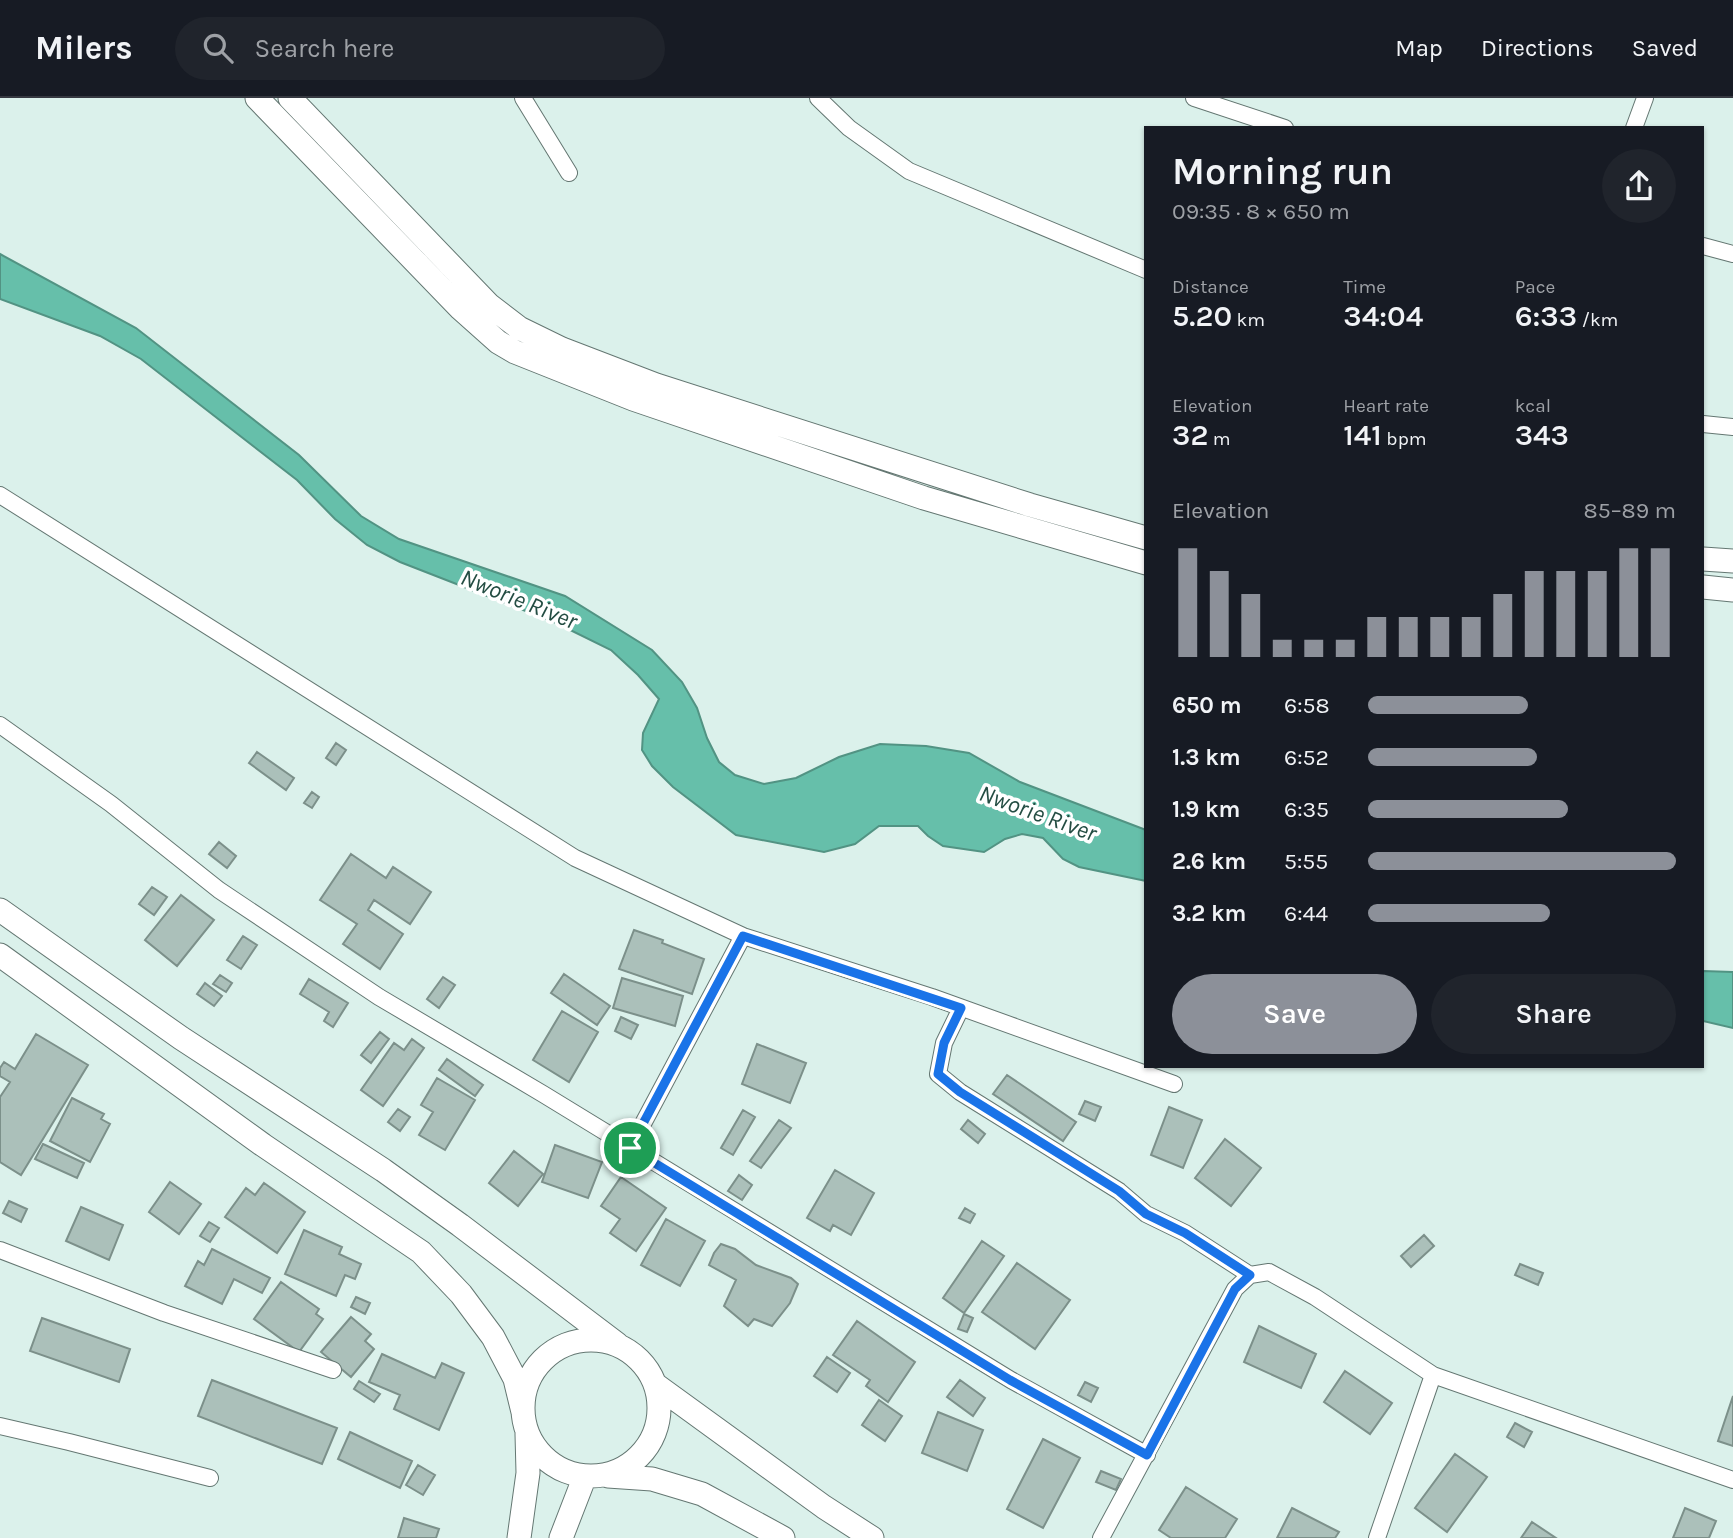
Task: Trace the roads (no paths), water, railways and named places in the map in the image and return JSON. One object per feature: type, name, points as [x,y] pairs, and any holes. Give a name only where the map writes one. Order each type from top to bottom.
[{"type":"street","points":[[257,98],[461,309],[498,342],[515,352],[633,398],[925,498],[1144,562]]},
{"type":"street","points":[[290,98],[489,305],[519,328],[562,349],[716,405],[1030,505],[1144,537]]},
{"type":"street","points":[[523,98],[569,173]]},
{"type":"street","points":[[818,98],[849,128],[909,171],[1144,269]]},
{"type":"street","points":[[1194,98],[1279,126]]},
{"type":"street","points":[[1635,126],[1645,98]]},
{"type":"street","points":[[1704,246],[1733,254]]},
{"type":"street","points":[[1704,424],[1733,427]]},
{"type":"street","points":[[0,495],[575,858],[743,936],[961,1008],[1174,1084]]},
{"type":"street","points":[[1704,559],[1733,561]]},
{"type":"street","points":[[1704,587],[1733,590]]},
{"type":"street","points":[[0,725],[111,804],[219,890],[379,998],[1010,1380],[1147,1455]]},
{"type":"street","points":[[0,910],[181,1038],[383,1170],[647,1367],[656,1385],[660,1404],[658,1423],[651,1441],[639,1457],[623,1469],[595,1476],[561,1538]]},
{"type":"street","points":[[630,1148],[743,936]]},
{"type":"street","points":[[0,955],[263,1145],[421,1252],[461,1294],[493,1337],[514,1379],[525,1422],[536,1449],[549,1463],[566,1472],[652,1479],[702,1494],[783,1538]]},
{"type":"street","points":[[961,1008],[944,1043],[938,1074],[960,1092],[1119,1191],[1146,1214],[1185,1233],[1250,1275]]},
{"type":"street","points":[[0,1250],[164,1313],[333,1370]]},
{"type":"street","points":[[1101,1538],[1235,1289],[1250,1275],[1269,1272],[1315,1297],[1433,1375],[1733,1479]]},
{"type":"street","points":[[519,1538],[528,1473],[525,1393],[532,1374],[544,1359],[559,1347],[578,1341],[597,1340],[617,1344]]},
{"type":"street","points":[[1377,1538],[1433,1375]]},
{"type":"street","points":[[656,1385],[824,1507],[872,1538]]},
{"type":"street","points":[[0,1426],[210,1478]]},
{"type":"water","name":"Nworie River","points":[[0,254],[136,328],[299,455],[361,516],[399,539],[565,596],[652,650],[682,682],[697,708],[719,762],[735,775],[764,784],[796,778],[839,757],[880,744],[926,746],[969,753],[1020,782],[1144,829],[1144,881],[1079,867],[1063,859],[1043,838],[1022,834],[1005,839],[984,852],[943,846],[918,826],[879,826],[855,844],[824,852],[736,835],[673,787],[652,766],[642,750],[643,733],[659,699],[611,650],[554,622],[400,562],[367,545],[335,519],[297,480],[141,359],[100,336],[0,299]]},
{"type":"water","points":[[1704,971],[1733,972],[1733,1028],[1704,1021]]}]
